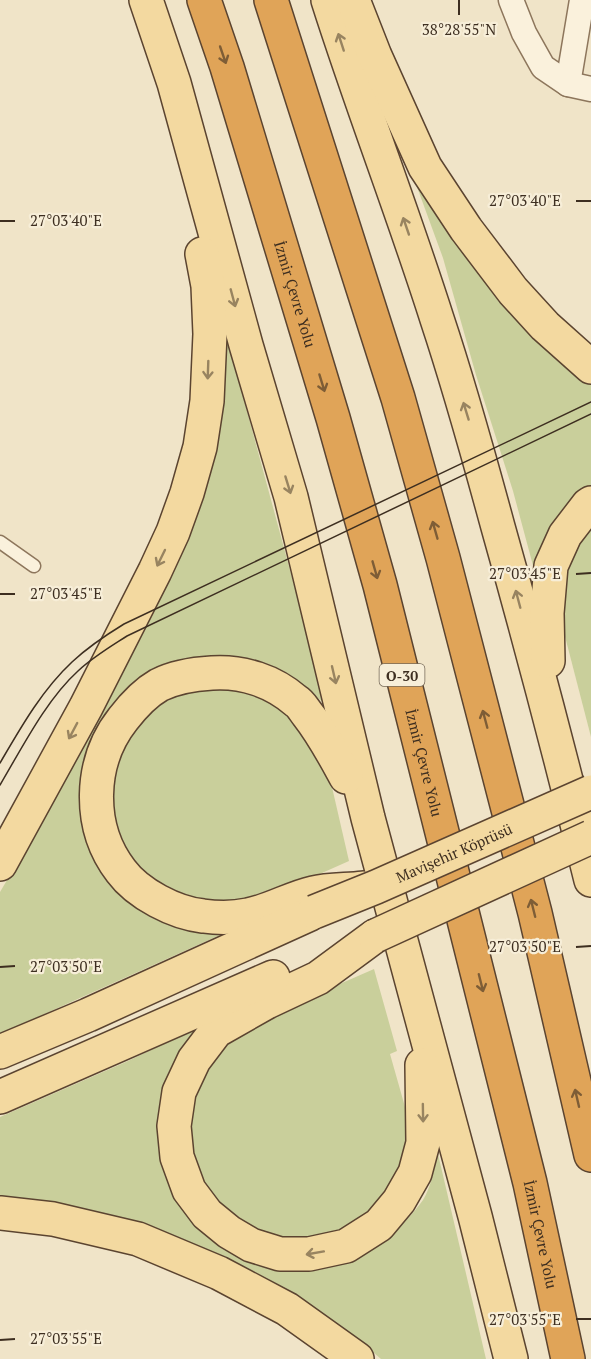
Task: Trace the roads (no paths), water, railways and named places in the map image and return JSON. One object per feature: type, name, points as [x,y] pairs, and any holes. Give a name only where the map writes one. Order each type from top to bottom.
[{"type":"highway","name":"İzmir Çevre Yolu","points":[[204,0],[227,67],[380,585],[528,1171],[568,1359]]},
{"type":"highway","points":[[272,0],[398,398],[443,558],[535,913],[591,1155]]},
{"type":"main road","points":[[146,0],[174,83],[246,345],[291,497],[368,818],[511,1359]]},
{"type":"main road","points":[[328,0],[438,319],[479,457],[550,716],[591,878]]},
{"type":"main road","points":[[353,0],[375,56],[425,167],[466,229],[513,291],[545,326],[591,368]]},
{"type":"main road","points":[[0,864],[86,707],[169,542],[187,493],[200,447],[207,401],[210,334],[208,286],[193,208],[174,83]]},
{"type":"main road","points":[[550,716],[547,613],[550,566],[565,535],[591,503]]},
{"type":"main road","points":[[314,902],[225,918],[202,916],[183,911],[146,895],[122,873],[107,850],[99,823],[96,797],[100,760],[115,729],[134,704],[159,685],[191,675],[224,672],[245,675],[269,683],[297,701],[323,734],[368,818]]},
{"type":"main road","name":"Mavişehir Köprüsü","points":[[314,902],[376,887],[591,792]]},
{"type":"main road","points":[[421,1012],[423,1143],[415,1173],[399,1201],[379,1225],[346,1246],[309,1254],[280,1254],[251,1245],[229,1232],[207,1214],[189,1190],[177,1157],[174,1126],[179,1092],[194,1060],[216,1031],[375,936],[590,838]]},
{"type":"main road","points":[[0,1052],[99,1010],[314,902]]},
{"type":"main road","points":[[0,1097],[318,968]]},
{"type":"main road","points":[[0,1213],[53,1219],[138,1239],[219,1273],[287,1309],[357,1359]]},
{"type":"street","points":[[511,0],[524,33],[543,67],[580,86],[582,0]]},
{"type":"lane","points":[[0,542],[34,566]]},
{"type":"tram line","points":[[0,763],[33,710],[61,673],[91,646],[124,624],[591,402]]},
{"type":"tram line","points":[[0,785],[35,725],[66,683],[90,661],[127,636],[591,414]]}]
